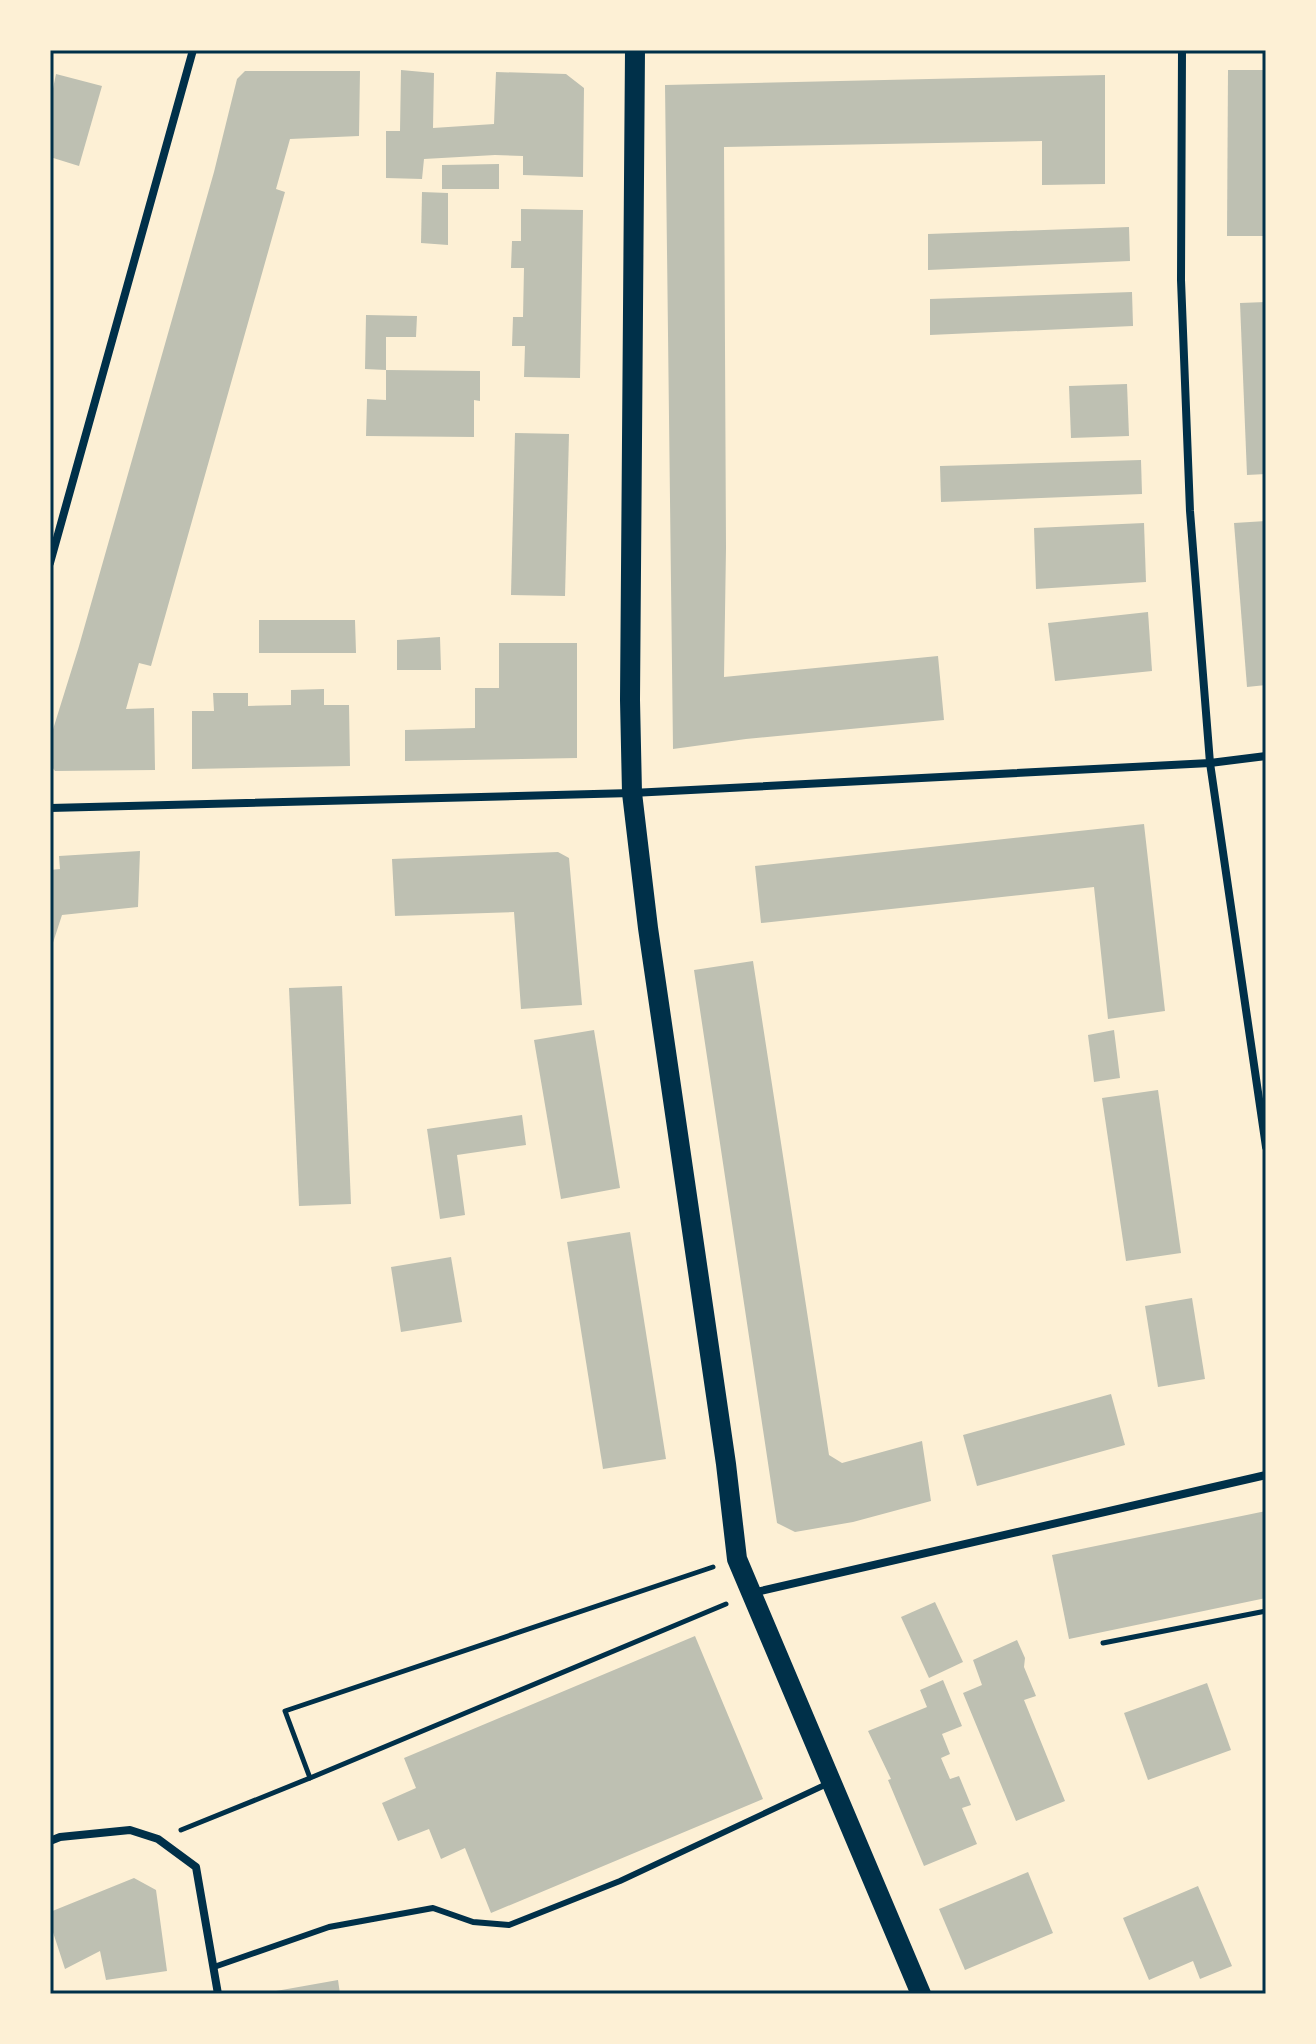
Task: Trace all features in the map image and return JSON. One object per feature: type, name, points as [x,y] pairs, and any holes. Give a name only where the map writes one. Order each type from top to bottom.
[{"type":"main road","points":[[635,50],[632,793],[648,928],[737,1559],[749,1594],[921,1994]]},
{"type":"street","points":[[50,563],[193,50]]},
{"type":"street","points":[[1182,50],[1181,280],[1190,511],[1210,763],[1266,1147]]},
{"type":"street","points":[[50,808],[632,793],[1210,763],[1266,756]]},
{"type":"street","points":[[749,1594],[1266,1475]]},
{"type":"street","points":[[50,1841],[60,1837],[130,1830],[158,1839],[196,1867],[218,1994]]},
{"type":"lane","points":[[214,1967],[329,1927],[433,1908],[473,1922],[509,1925],[620,1881],[831,1782]]},
{"type":"path","points":[[310,1778],[285,1711],[737,1559]]},
{"type":"path","points":[[158,1839],[749,1594]]},
{"type":"path","points":[[1103,1643],[1266,1611]]},
{"type":"building","points":[[401,70],[434,73],[433,128],[494,124],[496,72],[566,74],[584,88],[583,177],[523,175],[523,156],[495,155],[424,159],[422,179],[386,178],[386,131],[400,131]]},
{"type":"building","points":[[1228,70],[1266,70],[1266,236],[1227,236]]},
{"type":"building","points":[[245,71],[360,71],[359,136],[290,139],[276,189],[285,192],[151,666],[139,663],[126,709],[154,708],[155,770],[55,771],[50,764],[50,739],[214,172],[237,79]]},
{"type":"building","points":[[56,74],[102,86],[79,166],[50,157],[50,103]]},
{"type":"building","points":[[1105,75],[1105,184],[1042,185],[1042,141],[724,147],[724,677],[938,656],[944,720],[673,749],[665,85]]},
{"type":"building","points":[[499,164],[499,189],[442,189],[442,165]]},
{"type":"building","points":[[422,192],[448,193],[448,245],[421,243]]},
{"type":"building","points":[[521,209],[583,210],[580,378],[524,377],[525,346],[512,346],[513,317],[523,317],[524,268],[511,268],[512,241],[521,241]]},
{"type":"building","points":[[1129,227],[1130,261],[928,270],[928,234]]},
{"type":"building","points":[[1132,292],[1133,326],[930,335],[930,299]]},
{"type":"building","points":[[1266,302],[1266,474],[1247,475],[1240,303]]},
{"type":"building","points":[[366,315],[417,316],[416,337],[386,337],[386,370],[365,369]]},
{"type":"building","points":[[386,370],[480,371],[480,401],[474,400],[474,437],[366,436],[367,399],[386,400]]},
{"type":"building","points":[[1127,384],[1129,436],[1071,438],[1069,386]]},
{"type":"building","points":[[515,433],[569,434],[565,596],[511,595]]},
{"type":"building","points":[[1141,460],[1142,494],[941,502],[940,466]]},
{"type":"building","points":[[1266,521],[1266,685],[1247,687],[1234,523]]},
{"type":"building","points":[[1144,523],[1146,582],[1036,589],[1034,528]]},
{"type":"building","points":[[1148,612],[1152,671],[1055,681],[1048,623]]},
{"type":"building","points":[[259,620],[355,620],[356,653],[259,653]]},
{"type":"building","points":[[440,637],[441,670],[397,670],[397,640]]},
{"type":"building","points":[[499,643],[577,643],[577,758],[405,761],[405,730],[475,728],[475,688],[499,688]]},
{"type":"building","points":[[324,689],[324,705],[349,705],[350,766],[192,769],[192,711],[214,711],[213,693],[248,693],[248,706],[291,705],[291,690]]},
{"type":"building","points":[[1144,824],[1165,1011],[1108,1019],[1094,887],[761,923],[755,866]]},
{"type":"building","points":[[140,851],[138,907],[62,915],[50,952],[50,870],[60,869],[59,856]]},
{"type":"building","points":[[558,852],[569,858],[582,1005],[521,1009],[514,912],[395,916],[392,859]]},
{"type":"building","points":[[753,961],[829,1455],[842,1463],[922,1441],[931,1501],[853,1522],[795,1532],[777,1523],[694,970]]},
{"type":"building","points":[[342,986],[351,1204],[299,1206],[289,988]]},
{"type":"building","points":[[594,1030],[620,1188],[561,1199],[534,1040]]},
{"type":"building","points":[[1114,1030],[1120,1078],[1094,1082],[1088,1035]]},
{"type":"building","points":[[1158,1090],[1181,1253],[1126,1261],[1102,1098]]},
{"type":"building","points":[[522,1115],[526,1145],[457,1155],[465,1215],[440,1219],[427,1129]]},
{"type":"building","points":[[630,1232],[666,1459],[603,1469],[567,1242]]},
{"type":"building","points":[[451,1257],[462,1322],[401,1332],[391,1267]]},
{"type":"building","points":[[1192,1298],[1205,1379],[1158,1387],[1145,1306]]},
{"type":"building","points":[[1111,1394],[1125,1445],[977,1486],[963,1435]]},
{"type":"building","points":[[1266,1511],[1266,1598],[1069,1639],[1052,1555]]},
{"type":"building","points":[[935,1602],[963,1662],[929,1678],[901,1617]]},
{"type":"building","points":[[695,1636],[763,1799],[491,1913],[465,1848],[441,1859],[429,1829],[398,1841],[382,1803],[416,1788],[404,1758]]},
{"type":"building","points":[[1017,1640],[1036,1696],[1024,1700],[1065,1801],[1016,1821],[963,1693],[982,1685],[973,1660]]},
{"type":"building","points":[[943,1680],[962,1726],[942,1734],[950,1754],[941,1758],[950,1779],[959,1776],[971,1805],[962,1808],[977,1844],[924,1866],[888,1780],[891,1779],[868,1731],[927,1707],[920,1690]]},
{"type":"building","points":[[1207,1683],[1231,1750],[1148,1780],[1124,1713]]},
{"type":"building","points":[[1028,1872],[1053,1933],[965,1970],[939,1909]]},
{"type":"building","points":[[134,1878],[156,1890],[167,1971],[106,1980],[100,1951],[65,1969],[50,1923],[50,1912]]},
{"type":"building","points":[[1198,1886],[1232,1966],[1200,1979],[1193,1961],[1149,1980],[1123,1918]]},
{"type":"building","points":[[338,1980],[340,1994],[276,1994],[276,1991]]}]
